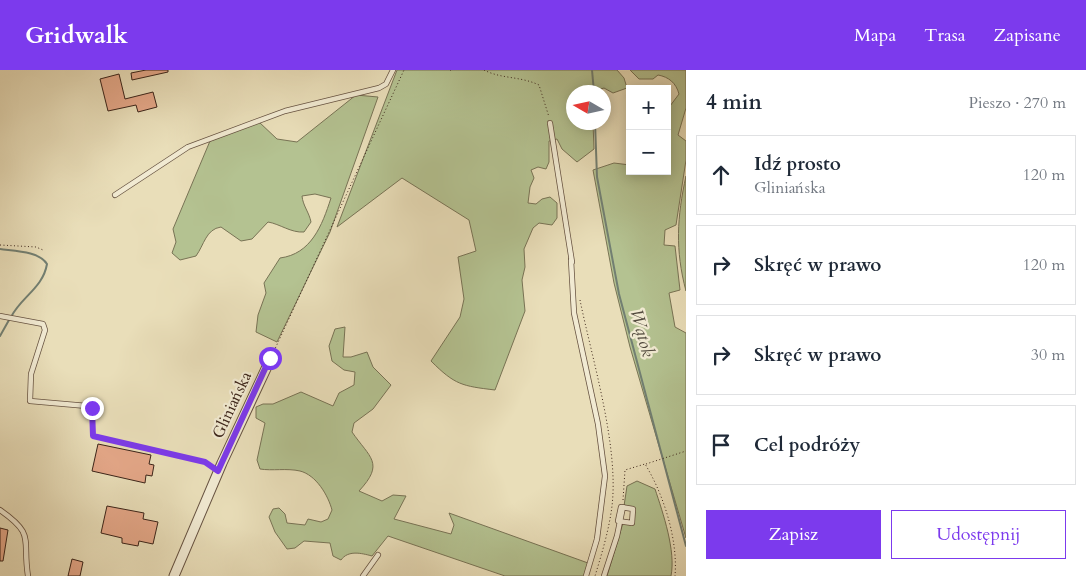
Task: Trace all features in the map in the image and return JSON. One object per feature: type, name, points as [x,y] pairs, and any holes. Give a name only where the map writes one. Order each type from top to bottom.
[{"type":"street","name":"Gliniańska","points":[[174,576],[218,471],[270,358]]},
{"type":"lane","points":[[116,195],[188,147],[285,111],[379,88],[386,84],[393,70]]},
{"type":"lane","points":[[550,123],[574,278],[574,313],[598,424],[606,476],[597,539],[586,576]]},
{"type":"lane","points":[[0,316],[43,324],[45,330],[31,374],[30,401],[87,406]]},
{"type":"lane","points":[[604,576],[623,507],[633,509],[632,523],[620,522]]},
{"type":"lane","points":[[0,510],[17,522],[26,535],[28,576]]},
{"type":"lane","points":[[363,576],[378,555]]},
{"type":"path","points":[[270,358],[404,70]]},
{"type":"path","points":[[484,70],[494,75],[511,76],[539,85],[545,100],[550,123]]},
{"type":"path","points":[[0,245],[13,247],[30,246],[42,250]]},
{"type":"path","points":[[87,406],[92,408],[93,436],[205,462],[218,471]]},
{"type":"path","points":[[623,507],[625,470],[686,450]]},
{"type":"path","points":[[645,464],[656,482],[666,515],[676,562],[674,576]]},
{"type":"green space","points":[[397,70],[617,70],[624,78],[626,88],[613,93],[611,92],[611,85],[566,85],[566,130],[593,130],[594,149],[577,162],[562,149],[557,139],[549,141],[549,162],[546,169],[538,167],[531,170],[534,178],[530,187],[528,203],[536,204],[542,199],[550,197],[557,203],[557,218],[552,225],[539,223],[533,228],[524,249],[525,267],[522,280],[525,311],[495,390],[474,387],[453,380],[431,361],[460,317],[464,299],[458,257],[476,251],[469,220],[402,178],[337,227]]},
{"type":"green space","points":[[630,70],[686,70],[686,108],[678,135],[686,141],[686,160],[676,225],[665,230],[664,245],[675,246],[680,290],[669,293],[675,327],[686,333],[686,538],[630,347],[614,283],[593,170],[614,163],[626,164],[626,175],[671,175],[671,105],[679,94],[678,90],[666,77],[658,75],[653,79],[639,79]]},
{"type":"green space","points":[[356,95],[378,97],[330,232],[277,342],[256,332],[258,315],[266,293],[264,283],[280,258],[300,251],[314,237],[324,219],[331,198],[315,194],[302,196],[311,222],[304,232],[268,222],[252,239],[241,241],[221,227],[216,228],[206,238],[196,256],[180,260],[172,253],[176,242],[173,229],[210,141],[259,122],[277,139],[297,142]]},
{"type":"green space","points":[[686,176],[686,291],[680,262],[679,220]]},
{"type":"green space","points":[[345,327],[343,357],[351,357],[367,352],[373,367],[391,385],[373,409],[354,423],[352,432],[369,455],[373,467],[367,481],[359,491],[382,501],[393,495],[406,496],[394,519],[451,534],[454,525],[449,513],[588,563],[584,576],[505,576],[388,536],[372,556],[359,553],[351,554],[341,560],[333,556],[330,543],[304,541],[295,548],[287,549],[275,532],[269,517],[273,509],[279,508],[285,514],[287,523],[305,525],[308,519],[321,522],[328,519],[332,510],[328,498],[320,486],[306,473],[295,470],[260,469],[257,460],[265,423],[256,418],[256,407],[263,404],[273,404],[301,392],[333,406],[339,393],[354,385],[355,372],[344,370],[332,361],[329,346],[335,329]]},
{"type":"green space","points":[[637,481],[655,489],[670,544],[672,555],[671,576],[607,576],[623,523],[632,524],[634,508],[624,506],[627,486]]},
{"type":"building","points":[[146,70],[168,70],[168,72],[132,80],[131,73]]},
{"type":"building","points":[[119,74],[125,99],[153,92],[157,107],[138,112],[136,105],[108,111],[100,79]]},
{"type":"building","points":[[98,444],[151,455],[149,464],[154,465],[152,476],[146,475],[145,483],[92,471]]},
{"type":"building","points":[[107,506],[144,513],[143,519],[158,522],[153,544],[139,541],[138,546],[122,543],[122,538],[101,533]]},
{"type":"building","points":[[0,528],[8,530],[3,561],[0,561]]},
{"type":"building","points":[[72,559],[83,562],[80,576],[68,576]]},
{"type":"waterway","name":"Wątok","points":[[592,70],[593,85]]},
{"type":"waterway","name":"Wątok","points":[[595,130],[597,177],[619,294],[686,546]]},
{"type":"waterway","points":[[0,249],[32,254],[38,256],[47,264],[41,280],[11,317]]},
{"type":"waterway","points":[[0,336],[9,320]]},
{"type":"route","points":[[92,408],[93,436],[205,462],[218,471],[270,358]]}]
